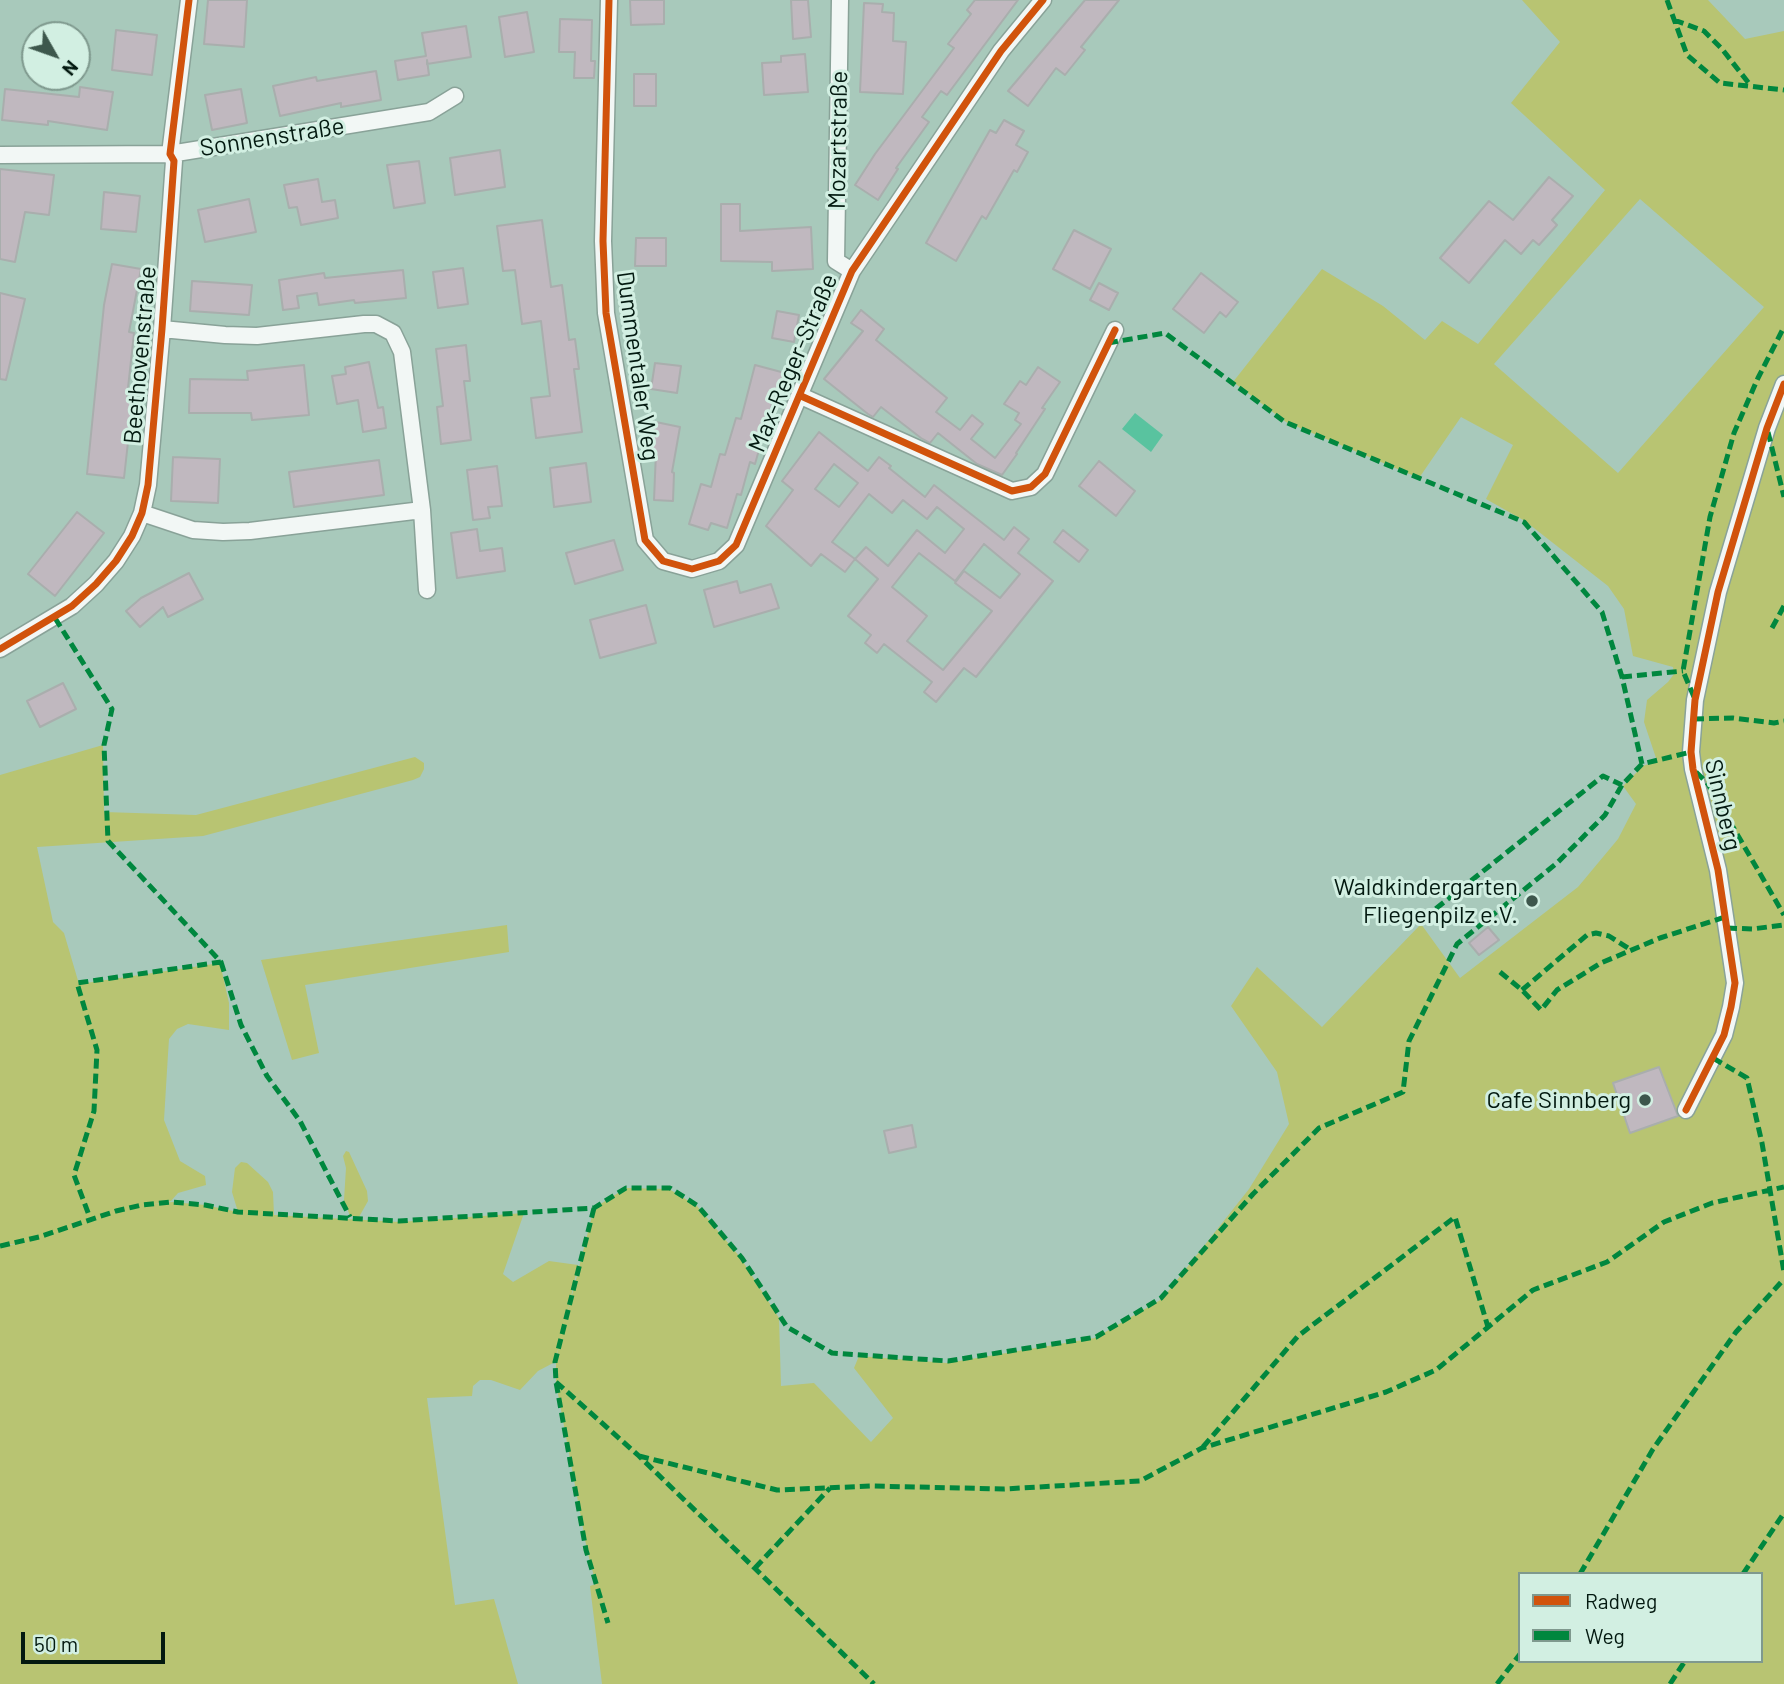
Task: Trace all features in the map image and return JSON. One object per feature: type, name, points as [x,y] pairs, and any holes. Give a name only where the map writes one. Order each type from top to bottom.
[{"type":"street","name":"Beethovenstraße","points":[[0,649],[72,606],[96,584],[116,561],[132,536],[142,513],[148,485],[162,329],[174,162],[170,154],[189,0]]},
{"type":"street","name":"Dummentaler Weg","points":[[609,0],[603,241],[607,313],[645,540],[663,561]]},
{"type":"street","name":"Mozartstraße","points":[[840,0],[836,261],[852,271]]},
{"type":"street","name":"Max-Reger-Straße","points":[[663,561],[692,569],[719,561],[736,545],[852,271],[1001,51],[1043,0]]},
{"type":"street","name":"Sonnenstraße","points":[[0,156],[170,154],[429,112],[455,96]]},
{"type":"street","points":[[162,329],[257,336],[376,324],[393,333],[402,352],[422,510],[427,590]]},
{"type":"street","points":[[800,396],[1012,491],[1031,486],[1045,474],[1115,330]]},
{"type":"street","name":"Sinnberg","points":[[1686,1110],[1724,1035],[1734,983],[1718,870],[1693,769],[1691,752],[1696,700],[1718,592],[1767,428],[1784,384]]},
{"type":"street","points":[[142,513],[193,530],[223,532],[422,510]]},
{"type":"shaded area","points":[[1522,0],[1708,0],[1745,39],[1784,31],[1784,1684],[602,1684],[590,1586],[596,1584],[587,1550],[556,1383],[559,1345],[555,1362],[538,1371],[520,1390],[491,1380],[480,1380],[473,1386],[472,1396],[427,1398],[455,1605],[494,1599],[518,1684],[0,1684],[0,1247],[16,1244],[0,1245],[0,775],[103,745],[104,812],[196,815],[415,757],[424,763],[420,777],[413,780],[203,836],[37,847],[53,922],[64,933],[79,984],[220,963],[229,1003],[229,1030],[188,1024],[177,1029],[169,1039],[168,1054],[164,1120],[180,1161],[205,1176],[206,1185],[178,1193],[171,1201],[153,1204],[172,1202],[205,1205],[238,1212],[232,1192],[235,1168],[241,1162],[247,1163],[268,1182],[273,1192],[274,1215],[400,1222],[524,1213],[503,1274],[513,1282],[549,1261],[578,1265],[567,1315],[594,1208],[626,1188],[669,1189],[697,1206],[740,1257],[779,1318],[781,1386],[814,1383],[871,1442],[893,1418],[854,1368],[859,1356],[947,1363],[1095,1338],[1162,1299],[1249,1189],[1289,1124],[1277,1072],[1231,1006],[1257,967],[1322,1027],[1421,924],[1460,978],[1578,887],[1618,839],[1636,804],[1623,786],[1643,766],[1657,761],[1644,722],[1647,700],[1668,682],[1674,674],[1673,667],[1633,656],[1624,609],[1608,586],[1525,521],[1486,499],[1513,445],[1461,417],[1419,478],[1286,422],[1233,382],[1322,269],[1383,306],[1425,340],[1442,321],[1478,344],[1605,190],[1511,103],[1560,42]],"holes":[[[1640,199],[1764,307],[1618,473],[1494,364]]]},
{"type":"shaded area","points":[[1135,413],[1163,435],[1151,452],[1122,429]]},
{"type":"shaded area","points":[[507,925],[509,952],[305,985],[319,1053],[292,1060],[261,960]]},
{"type":"shaded area","points":[[346,1151],[349,1152],[367,1191],[368,1201],[359,1217],[350,1216],[344,1200],[346,1168],[343,1156]]},
{"type":"building","points":[[208,0],[247,0],[244,47],[204,44]]},
{"type":"building","points":[[630,0],[664,0],[664,24],[631,25]]},
{"type":"building","points":[[791,0],[808,0],[811,37],[793,39]]},
{"type":"building","points":[[975,0],[1018,0],[947,95],[941,91],[922,117],[929,122],[896,168],[898,169],[878,200],[855,185],[954,48],[948,44],[971,14],[967,10]]},
{"type":"building","points":[[1085,0],[1119,0],[1081,47],[1085,50],[1065,75],[1056,68],[1028,106],[1008,91]]},
{"type":"building","points":[[864,3],[883,4],[882,12],[894,13],[893,41],[906,42],[903,94],[860,92]]},
{"type":"building","points":[[527,12],[534,52],[505,57],[499,17]]},
{"type":"building","points":[[560,19],[592,20],[591,61],[595,61],[594,78],[574,78],[575,52],[559,52]]},
{"type":"building","points":[[466,26],[471,57],[428,64],[429,75],[398,80],[395,61],[426,56],[422,33]]},
{"type":"building","points":[[116,30],[157,35],[152,75],[112,70]]},
{"type":"building","points":[[805,54],[808,92],[764,95],[762,63],[781,62],[781,56]]},
{"type":"building","points":[[376,71],[381,100],[341,107],[341,103],[280,116],[273,86],[316,77],[317,81]]},
{"type":"building","points":[[634,74],[656,74],[656,106],[634,106]]},
{"type":"building","points":[[5,89],[79,97],[80,91],[91,91],[91,89],[113,92],[107,130],[48,121],[48,125],[2,120]]},
{"type":"building","points":[[241,89],[247,123],[212,130],[205,95]]},
{"type":"building","points":[[1004,120],[1024,131],[1016,145],[1028,152],[1017,172],[1014,170],[986,219],[982,216],[956,261],[926,243],[990,130],[996,133]]},
{"type":"building","points":[[500,150],[505,187],[455,195],[450,158]]},
{"type":"building","points":[[419,161],[425,203],[394,208],[387,165]]},
{"type":"building","points":[[0,169],[54,175],[49,215],[25,212],[15,262],[0,259]]},
{"type":"building","points":[[1549,177],[1573,196],[1552,220],[1557,225],[1539,245],[1533,240],[1521,254],[1505,240],[1469,283],[1440,258],[1489,201],[1513,220]]},
{"type":"building","points":[[318,179],[322,202],[335,200],[338,218],[301,225],[297,207],[289,208],[284,185]]},
{"type":"building","points":[[104,192],[140,196],[136,232],[101,229]]},
{"type":"building","points":[[249,199],[256,232],[205,242],[198,210]]},
{"type":"building","points":[[721,204],[740,204],[740,231],[811,227],[813,269],[772,271],[772,262],[721,261]]},
{"type":"building","points":[[542,220],[551,287],[562,285],[569,340],[575,339],[579,369],[574,369],[582,432],[536,438],[531,398],[550,396],[541,321],[522,324],[515,270],[503,271],[497,226]]},
{"type":"building","points":[[1074,230],[1111,249],[1090,289],[1053,269]]},
{"type":"building","points":[[636,238],[666,238],[666,266],[635,266]]},
{"type":"building","points":[[112,264],[141,269],[129,332],[134,333],[127,397],[133,397],[124,478],[87,474],[104,305]]},
{"type":"building","points":[[463,268],[468,304],[438,308],[433,272]]},
{"type":"building","points":[[403,270],[406,298],[355,303],[354,300],[319,305],[317,293],[297,296],[299,308],[283,310],[279,280],[324,273],[325,278]]},
{"type":"building","points":[[1201,273],[1238,302],[1226,317],[1220,312],[1204,333],[1173,309]]},
{"type":"building","points":[[192,281],[252,285],[249,315],[190,311]]},
{"type":"building","points":[[1099,283],[1118,293],[1109,310],[1090,300]]},
{"type":"building","points":[[0,293],[25,299],[6,380],[0,379]]},
{"type":"building","points":[[861,310],[884,329],[876,340],[947,398],[936,412],[960,430],[972,415],[983,424],[971,439],[995,458],[1021,424],[1015,420],[1019,413],[1004,404],[1020,381],[1026,385],[1038,367],[1060,382],[1002,475],[977,464],[938,433],[930,443],[921,438],[881,407],[873,417],[824,379],[863,331],[851,323]]},
{"type":"building","points":[[777,311],[799,315],[794,342],[772,338]]},
{"type":"building","points":[[466,345],[470,381],[464,381],[471,440],[441,444],[437,407],[443,406],[436,349]]},
{"type":"building","points":[[369,362],[378,408],[383,407],[386,428],[363,432],[358,400],[337,404],[332,376],[346,374],[345,367]]},
{"type":"building","points":[[655,363],[681,366],[677,393],[651,389]]},
{"type":"building","points":[[304,365],[309,415],[252,420],[251,413],[189,413],[190,379],[248,380],[247,371]]},
{"type":"building","points":[[755,365],[785,373],[776,405],[772,404],[755,464],[750,462],[741,495],[737,494],[727,528],[711,523],[708,530],[689,524],[701,484],[711,487],[720,454],[725,455],[736,418],[741,419]]},
{"type":"building","points":[[651,421],[680,427],[672,472],[673,501],[654,500],[656,452],[646,450]]},
{"type":"building","points":[[819,432],[868,471],[879,457],[925,497],[934,485],[1004,540],[1014,527],[1029,539],[1018,553],[1053,581],[976,677],[964,668],[936,702],[924,692],[932,682],[884,644],[877,653],[865,643],[871,635],[848,616],[878,579],[855,559],[845,572],[821,554],[811,566],[766,526],[793,490],[782,481]],"holes":[[[834,464],[858,483],[839,507],[815,489]],[[869,494],[892,513],[903,500],[927,519],[937,507],[964,529],[945,553],[917,530],[888,566],[866,547],[855,559],[832,542]],[[984,544],[1020,574],[1000,598],[964,571],[955,583],[992,611],[943,670],[907,641],[927,616],[892,587],[919,553],[955,581]]]},
{"type":"building","points":[[173,457],[220,459],[218,503],[171,501]]},
{"type":"building","points":[[379,460],[384,495],[294,507],[289,472]]},
{"type":"building","points":[[1099,461],[1135,491],[1116,516],[1079,486]]},
{"type":"building","points":[[586,463],[591,502],[554,507],[550,468]]},
{"type":"building","points":[[497,466],[502,506],[488,507],[490,518],[473,520],[467,470]]},
{"type":"building","points":[[77,512],[104,533],[55,596],[28,574]]},
{"type":"building","points":[[477,529],[480,551],[502,548],[505,571],[457,578],[451,533]]},
{"type":"building","points":[[1063,530],[1088,550],[1079,562],[1054,542]]},
{"type":"building","points":[[614,540],[623,570],[575,584],[566,553]]},
{"type":"building","points":[[189,573],[203,599],[168,617],[163,607],[140,627],[126,611],[141,598]]},
{"type":"building","points":[[737,581],[740,593],[771,584],[779,608],[714,627],[704,590]]},
{"type":"building","points":[[646,605],[656,643],[600,658],[590,620]]},
{"type":"building","points":[[63,683],[76,709],[40,727],[27,701]]},
{"type":"building","name":"Waldkindergarten Fliegenpilz e.V.","points":[[1488,927],[1499,940],[1479,955],[1469,943]]},
{"type":"building","name":"Cafe Sinnberg","points":[[1659,1067],[1678,1116],[1630,1133],[1613,1083]]},
{"type":"building","points":[[912,1125],[916,1147],[889,1153],[884,1131]]},
{"type":"marked path","points":[[1667,0],[1687,55],[1720,83],[1784,90]]},
{"type":"marked path","points":[[1674,20],[1704,31],[1751,86]]},
{"type":"marked path","points":[[1694,697],[1683,671],[1710,517],[1734,433],[1784,327]]},
{"type":"marked path","points":[[1108,343],[1165,333],[1285,422],[1524,522],[1602,612],[1622,677],[1642,764]]},
{"type":"marked path","points":[[1768,432],[1784,497]]},
{"type":"marked path","points":[[1772,628],[1784,606]]},
{"type":"marked path","points":[[55,618],[112,709],[104,745],[108,841],[221,962],[77,983],[97,1050],[94,1111],[74,1175],[90,1218]]},
{"type":"marked path","points":[[1622,677],[1683,671]]},
{"type":"marked path","points":[[1694,719],[1733,718],[1774,723],[1784,721]]},
{"type":"marked path","points":[[0,1246],[39,1237],[116,1211],[172,1202],[238,1212],[399,1221],[594,1208],[626,1188],[670,1188],[698,1206],[742,1258],[787,1327],[832,1353],[948,1361],[1096,1337],[1161,1298],[1253,1194],[1319,1128],[1403,1092],[1409,1041],[1457,944],[1557,863],[1605,815],[1622,785],[1642,764],[1691,752]]},
{"type":"marked path","points":[[1696,772],[1708,784],[1784,915]]},
{"type":"marked path","points":[[1424,918],[1603,776],[1622,785]]},
{"type":"marked path","points":[[1500,972],[1541,1010],[1557,990],[1601,963],[1660,938],[1725,917]]},
{"type":"marked path","points":[[1727,928],[1752,929],[1784,925]]},
{"type":"marked path","points":[[1522,990],[1587,935],[1596,933],[1609,936],[1631,950]]},
{"type":"marked path","points":[[221,962],[241,1025],[267,1076],[300,1121],[350,1217]]},
{"type":"marked path","points":[[1713,1058],[1747,1078],[1762,1143],[1784,1272]]},
{"type":"marked path","points":[[639,1456],[777,1490],[872,1486],[1004,1489],[1140,1481],[1202,1448],[1386,1392],[1436,1370],[1533,1290],[1607,1262],[1664,1222],[1712,1203],[1784,1187]]},
{"type":"marked path","points":[[594,1208],[555,1362],[556,1382],[586,1550],[608,1623]]},
{"type":"marked path","points":[[1203,1447],[1298,1336],[1455,1217],[1488,1327]]},
{"type":"marked path","points":[[1581,1572],[1653,1449],[1736,1332],[1784,1279]]},
{"type":"marked path","points":[[556,1382],[639,1456],[874,1684]]},
{"type":"marked path","points":[[755,1568],[830,1488]]},
{"type":"marked path","points":[[1744,1572],[1784,1513]]},
{"type":"marked path","points":[[1497,1684],[1518,1657]]},
{"type":"marked path","points":[[1670,1684],[1684,1663]]},
{"type":"cycle path","points":[[0,649],[72,606],[96,584],[116,561],[132,536],[142,513],[148,485],[162,329],[174,161],[170,154],[189,0]]},
{"type":"cycle path","points":[[609,0],[603,241],[606,313],[645,540],[663,561],[692,569],[719,561],[736,545],[852,271],[1001,51],[1043,0]]},
{"type":"cycle path","points":[[801,396],[1012,491],[1031,487],[1045,474],[1115,330]]},
{"type":"cycle path","points":[[1686,1110],[1724,1035],[1735,983],[1718,870],[1693,769],[1691,752],[1695,700],[1718,592],[1767,428],[1784,384]]},
{"type":"place","name":"Waldkindergarten Fliegenpilz e.V.","points":[[1532,901]]},
{"type":"place","name":"Cafe Sinnberg","points":[[1645,1100]]}]
